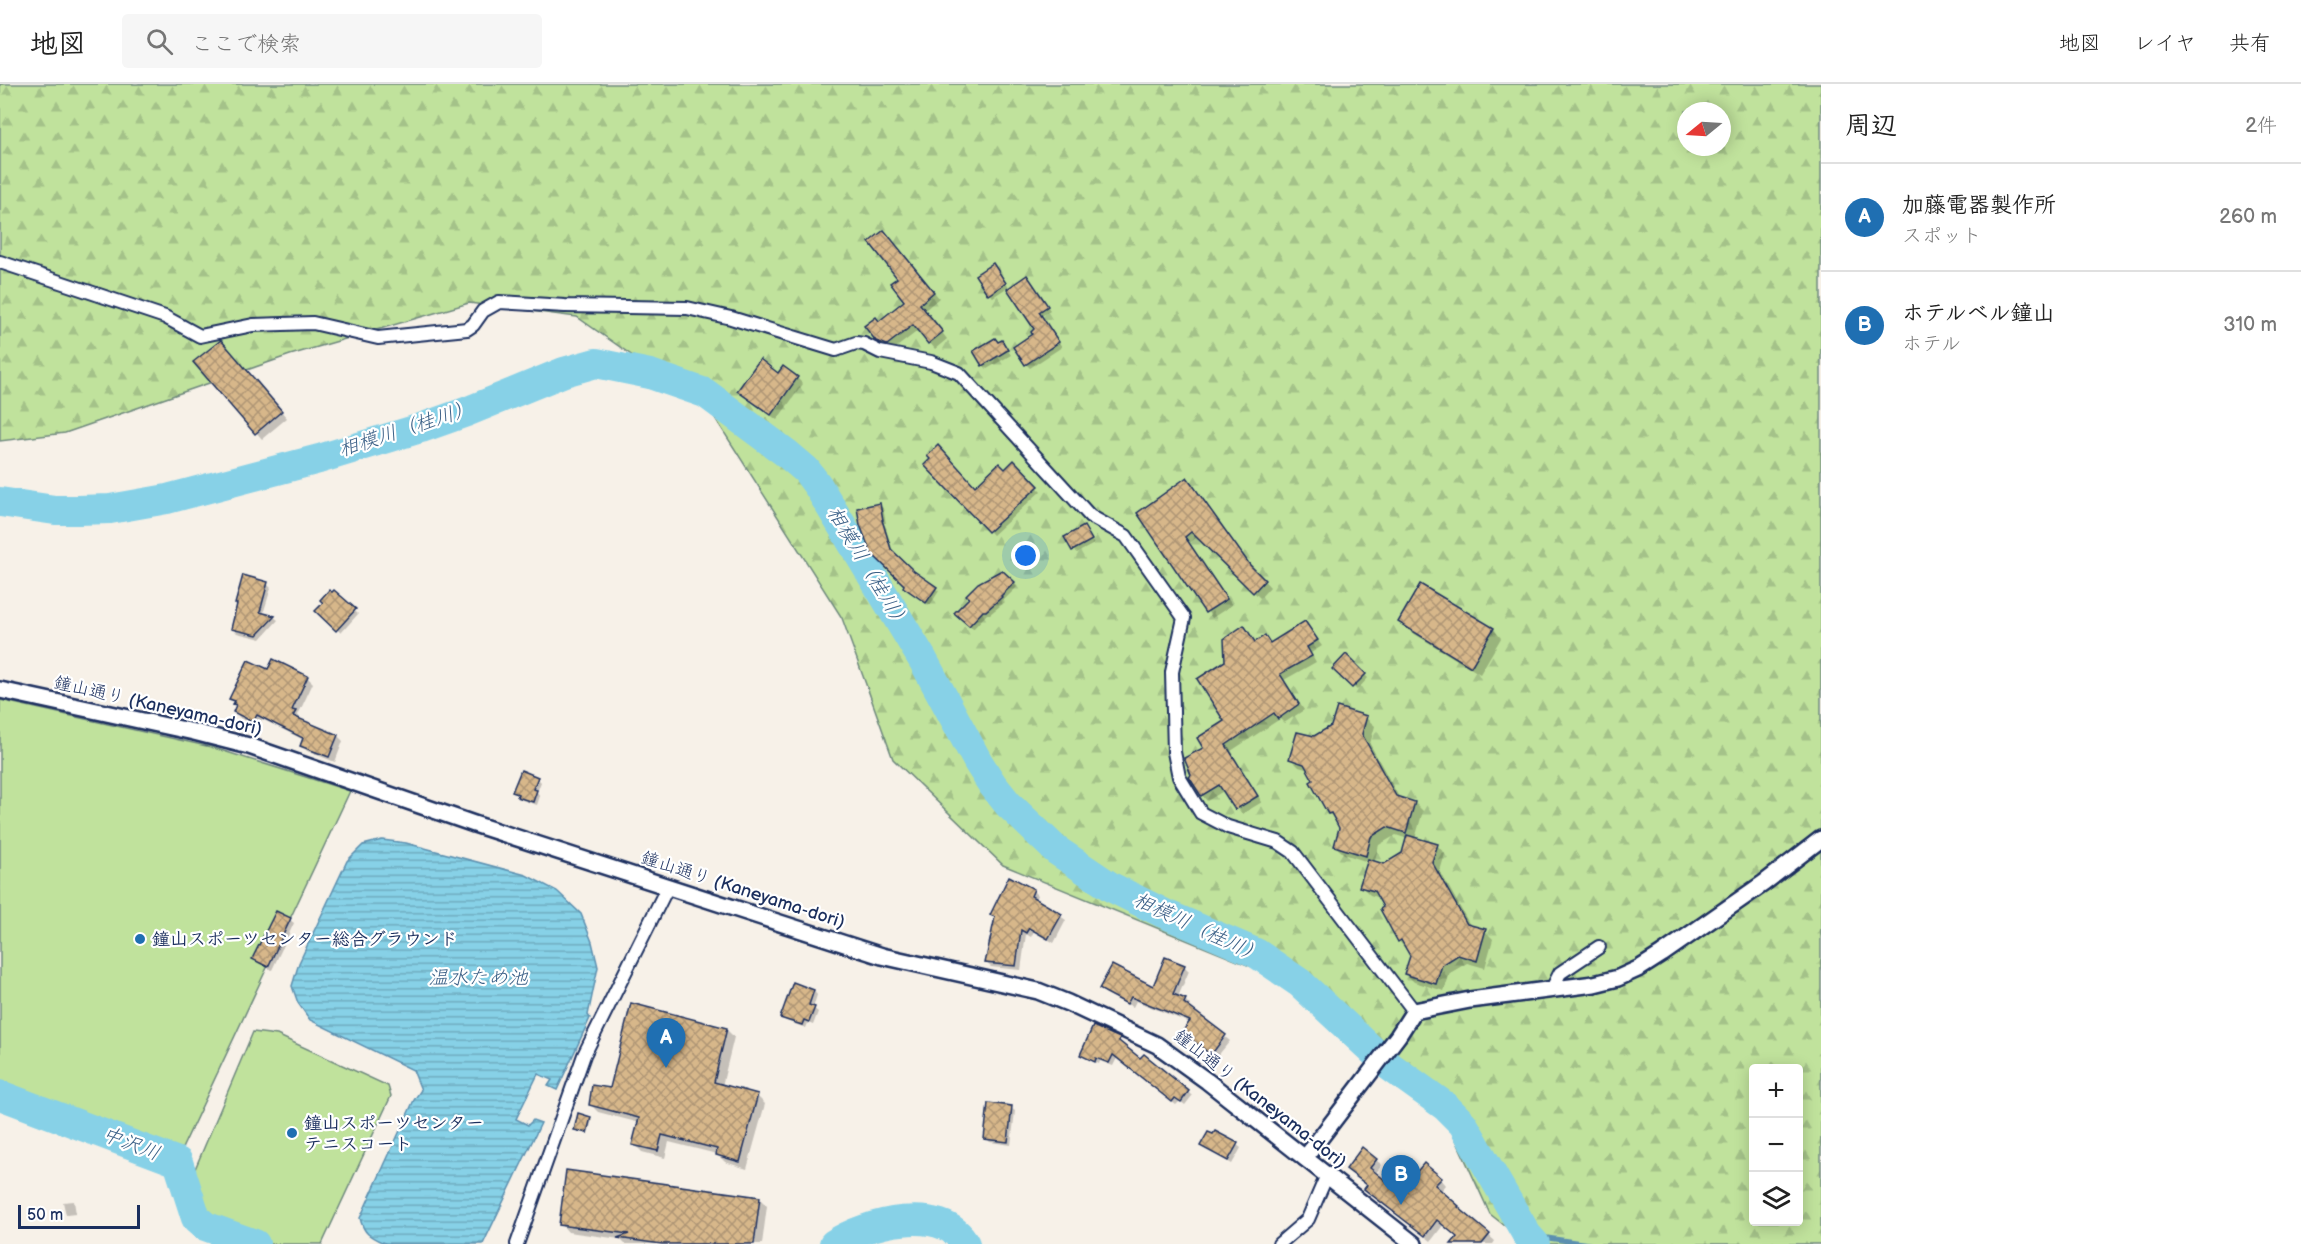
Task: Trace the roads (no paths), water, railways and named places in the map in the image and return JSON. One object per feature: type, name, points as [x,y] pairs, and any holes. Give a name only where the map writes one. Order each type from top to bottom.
[{"type":"street","points":[[0,262],[165,317],[200,336],[253,325],[313,323],[378,338],[467,329],[473,325],[483,311],[499,302],[565,306],[687,308],[731,318],[836,350],[864,344],[880,352],[931,362],[959,374],[1090,516],[1126,536],[1184,618],[1172,672],[1174,752],[1179,777],[1201,813],[1228,827],[1278,842],[1293,852],[1413,1011]]},
{"type":"street","name":"鐘山通り (Kaneyama-dori)","points":[[0,690],[249,746],[474,824],[882,956],[1038,991],[1157,1044],[1414,1244]]},
{"type":"street","points":[[1305,1158],[1398,1036],[1413,1011],[1470,1000],[1610,980],[1640,968],[1732,906],[1821,839]]},
{"type":"street","points":[[517,1244],[584,1055],[668,886]]},
{"type":"street","points":[[1552,989],[1560,973],[1599,947]]},
{"type":"street","points":[[1279,1244],[1308,1220],[1327,1175]]},
{"type":"water","name":"温水ため池","points":[[382,840],[406,843],[526,875],[557,891],[581,914],[592,942],[598,967],[588,1015],[590,1018],[557,1090],[548,1086],[552,1080],[538,1074],[516,1119],[528,1125],[533,1120],[541,1123],[483,1244],[386,1244],[366,1232],[360,1218],[414,1100],[421,1090],[413,1070],[310,1020],[298,1003],[292,986],[299,963],[347,861],[363,845]]},
{"type":"waterway","name":"相模川（桂川）","points":[[0,502],[55,510],[78,510],[110,509],[167,499],[319,459],[421,428],[564,372],[596,363],[650,374],[705,393],[786,453],[806,470],[818,486],[923,660],[978,762],[1008,804],[1056,850],[1111,887],[1163,913],[1256,953],[1300,983],[1388,1065],[1445,1106],[1463,1124],[1527,1235],[1535,1244]]},
{"type":"waterway","name":"中沢川","points":[[0,1095],[178,1162],[196,1218],[205,1226],[255,1244]]},
{"type":"waterway","name":"中沢川","points":[[834,1244],[864,1229],[883,1224],[922,1220],[940,1224],[954,1231],[965,1244]]},
{"type":"waterway","points":[[1527,1235],[1589,1244]]},
{"type":"place","name":"鐘山スポーツセンター総合グラウンド","points":[[140,939]]},
{"type":"place","name":"加藤電器製作所","points":[[666,1068]]},
{"type":"place","name":"鐘山スポーツセンター テニスコート","points":[[292,1133]]},
{"type":"place","name":"ホテルベル鐘山","points":[[1401,1205]]}]
